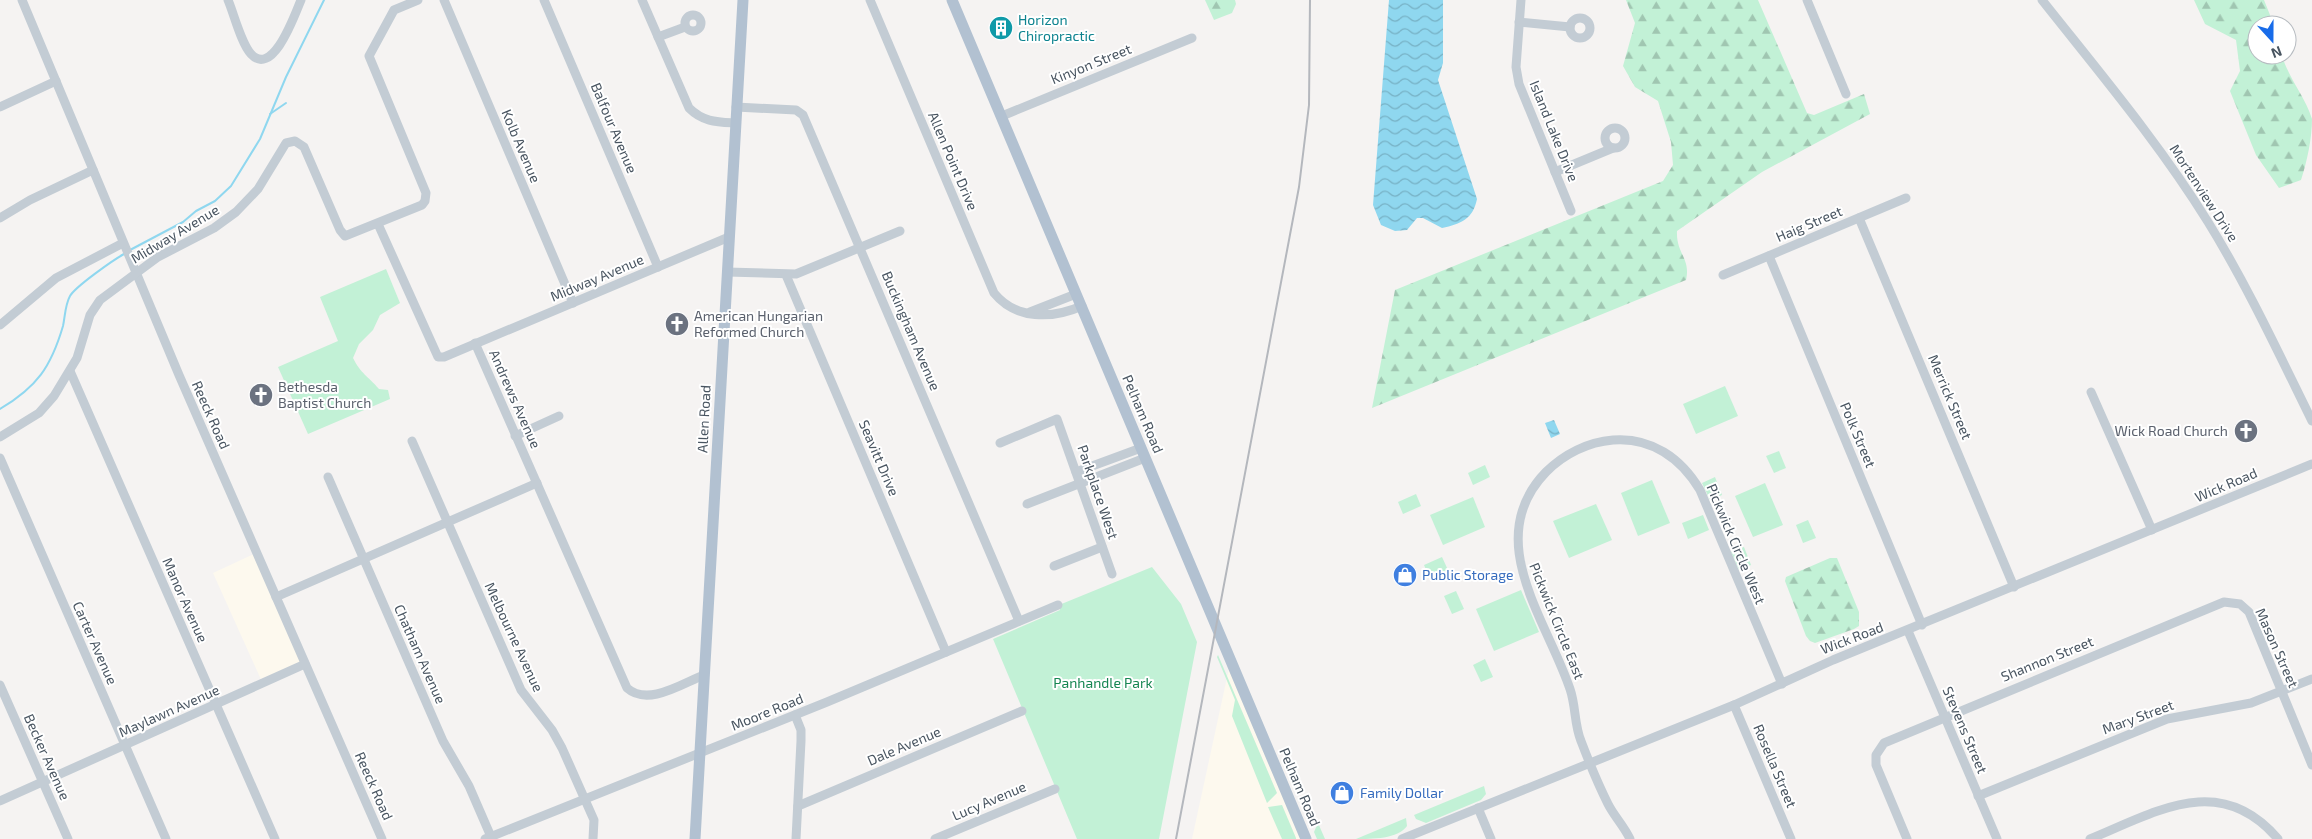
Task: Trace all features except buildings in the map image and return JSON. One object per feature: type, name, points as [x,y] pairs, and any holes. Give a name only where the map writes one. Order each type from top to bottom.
[{"type":"main road","name":"Allen Road","points":[[695,839],[735,123],[744,0]]},
{"type":"main road","name":"Pelham Road","points":[[952,0],[1306,839]]},
{"type":"street","name":"Reeck Road","points":[[22,0],[136,273],[382,839]]},
{"type":"street","points":[[228,0],[249,52],[260,59],[267,59],[275,53],[302,0]]},
{"type":"street","points":[[378,224],[422,205],[426,197],[369,56],[394,10],[418,0]]},
{"type":"street","name":"Kolb Avenue","points":[[444,0],[573,303]]},
{"type":"street","name":"Balfour Avenue","points":[[544,0],[658,267]]},
{"type":"street","points":[[642,0],[689,108],[699,117],[709,121],[735,123]]},
{"type":"street","name":"Allen Point Drive","points":[[870,0],[989,284],[999,299],[1010,308],[1030,312],[1038,316],[1056,315],[1082,306]]},
{"type":"street","name":"Island Lake Drive","points":[[1521,0],[1516,68],[1519,84],[1571,211]]},
{"type":"street","points":[[1807,0],[1846,94]]},
{"type":"street","name":"Mortenview Drive","points":[[2042,0],[2156,146],[2208,222],[2247,291],[2312,421]]},
{"type":"street","points":[[1519,22],[1570,27]]},
{"type":"street","points":[[658,37],[685,26]]},
{"type":"street","name":"Kinyon Street","points":[[1002,116],[1192,38]]},
{"type":"street","points":[[0,107],[56,81]]},
{"type":"street","name":"Buckingham Avenue","points":[[736,107],[796,110],[802,113],[1019,622]]},
{"type":"street","name":"Midway Avenue","points":[[0,436],[39,413],[54,396],[70,371],[94,306],[168,251],[214,228],[236,212],[258,189],[283,146],[291,141],[299,142],[304,147],[342,234],[351,235],[378,224]]},
{"type":"street","points":[[1555,172],[1613,148]]},
{"type":"street","points":[[0,218],[37,196],[93,170]]},
{"type":"street","name":"Haig Street","points":[[1724,275],[1906,198]]},
{"type":"street","name":"Merrick Street","points":[[1859,218],[2014,587]]},
{"type":"street","name":"Andrews Avenue","points":[[378,224],[434,352],[438,357],[444,357],[475,343],[627,688],[637,695],[650,696],[704,675]]},
{"type":"street","points":[[727,272],[796,274],[900,230]]},
{"type":"street","name":"Midway Avenue","points":[[475,343],[729,237]]},
{"type":"street","points":[[0,325],[56,278],[124,245]]},
{"type":"street","name":"Polk Street","points":[[1769,256],[1922,625]]},
{"type":"street","name":"Seavitt Drive","points":[[786,275],[946,652]]},
{"type":"street","points":[[1030,312],[1076,294]]},
{"type":"street","name":"Manor Avenue","points":[[70,371],[275,839]]},
{"type":"street","points":[[2091,392],[2152,530]]},
{"type":"street","points":[[515,436],[559,416]]},
{"type":"street","name":"Parkplace West","points":[[1000,443],[1057,419],[1112,574]]},
{"type":"street","name":"Melbourne Avenue","points":[[412,441],[521,690],[557,737],[594,820],[593,839]]},
{"type":"street","name":"Pickwick Circle West","points":[[1577,450],[1608,441],[1638,441],[1658,448],[1687,470],[1700,490],[1782,684]]},
{"type":"street","name":"Pickwick Circle East","points":[[1577,450],[1552,466],[1533,489],[1519,524],[1517,547],[1522,575],[1570,690],[1577,730],[1608,805],[1630,839]]},
{"type":"street","points":[[1076,472],[1143,453]]},
{"type":"street","points":[[1027,504],[1080,483],[1143,453]]},
{"type":"street","name":"Carter Avenue","points":[[0,458],[166,839]]},
{"type":"street","name":"Wick Road","points":[[1402,839],[1734,705],[1815,668],[2312,464]]},
{"type":"street","name":"Chatham Avenue","points":[[328,477],[443,741],[469,786],[489,838]]},
{"type":"street","points":[[276,597],[537,483]]},
{"type":"street","points":[[1054,566],[1102,546]]},
{"type":"street","name":"Mason Street","points":[[2234,602],[2244,607],[2250,616],[2312,765]]},
{"type":"street","name":"Shannon Street","points":[[1907,839],[1876,765],[1876,754],[1888,740],[2220,603],[2234,602]]},
{"type":"street","name":"Moore Road","points":[[489,838],[795,715],[1058,605]]},
{"type":"street","name":"Stevens Street","points":[[1908,631],[1997,839]]},
{"type":"street","name":"Maylawn Avenue","points":[[0,802],[305,664]]},
{"type":"street","name":"Mary Street","points":[[1978,796],[2167,719],[2250,703],[2312,679]]},
{"type":"street","name":"Becker Avenue","points":[[0,685],[68,839]]},
{"type":"street","name":"Rosella Street","points":[[1734,705],[1791,839]]},
{"type":"street","name":"Dale Avenue","points":[[798,806],[1022,711]]},
{"type":"street","points":[[795,715],[801,730],[796,839]]},
{"type":"street","name":"Lucy Avenue","points":[[935,839],[1055,789]]},
{"type":"street","points":[[2090,839],[2174,804],[2197,801],[2222,803],[2242,810],[2260,820],[2278,839]]},
{"type":"street","points":[[1478,808],[1491,839]]},
{"type":"shaded area","points":[[256,553],[305,664],[263,684],[213,573]]},
{"type":"shaded area","points":[[1231,659],[1306,839],[1192,839]]},
{"type":"green space","points":[[1205,0],[1235,0],[1236,4],[1232,13],[1214,20]]},
{"type":"green space","points":[[1626,0],[1758,0],[1807,113],[1814,115],[1864,94],[1870,114],[1762,172],[1677,231],[1677,239],[1687,266],[1686,280],[1372,408],[1395,290],[1663,181],[1673,165],[1671,142],[1658,101],[1635,87],[1623,66],[1635,23]]},
{"type":"green space","points":[[2194,0],[2264,0],[2270,15],[2247,15],[2247,65],[2286,65],[2309,111],[2312,119],[2311,134],[2301,180],[2279,188],[2256,155],[2230,91],[2240,71],[2236,40],[2205,24]]},
{"type":"green space","points":[[386,269],[400,303],[380,315],[373,330],[359,344],[353,358],[379,389],[388,390],[390,399],[308,434],[278,367],[338,341],[320,297]]},
{"type":"green space","points":[[1725,386],[1738,416],[1696,434],[1683,404]]},
{"type":"green space","points":[[1779,451],[1786,468],[1774,473],[1766,456]]},
{"type":"green space","points":[[1485,465],[1490,477],[1473,485],[1468,473]]},
{"type":"green space","points":[[1715,477],[1722,495],[1710,500],[1702,483]]},
{"type":"green space","points":[[1652,480],[1670,523],[1638,536],[1621,493]]},
{"type":"green space","points":[[1765,483],[1783,525],[1753,537],[1735,496]]},
{"type":"green space","points":[[1416,494],[1421,506],[1403,514],[1398,502]]},
{"type":"green space","points":[[1473,497],[1485,527],[1443,545],[1430,515]]},
{"type":"green space","points":[[1596,504],[1612,540],[1569,558],[1553,521]]},
{"type":"green space","points":[[1703,515],[1709,530],[1688,539],[1682,523]]},
{"type":"green space","points":[[1808,520],[1816,538],[1803,543],[1796,525]]},
{"type":"green space","points":[[1744,547],[1751,565],[1739,570],[1731,552]]},
{"type":"green space","points":[[1442,557],[1448,570],[1429,577],[1424,565]]},
{"type":"green space","points":[[1830,558],[1837,558],[1859,612],[1859,626],[1815,643],[1806,636],[1785,581],[1786,577]]},
{"type":"green space","name":"Panhandle Park","points":[[1152,567],[1181,604],[1197,642],[1159,839],[1077,839],[993,639],[1060,610],[1059,605]]},
{"type":"green space","points":[[1521,590],[1539,632],[1494,651],[1476,609]]},
{"type":"green space","points":[[1456,591],[1464,609],[1452,614],[1444,596]]},
{"type":"green space","points":[[1218,655],[1277,793],[1267,803],[1232,716],[1235,700],[1217,657]]},
{"type":"green space","points":[[1485,659],[1493,677],[1481,682],[1473,665]]},
{"type":"green space","points":[[1484,786],[1486,794],[1481,800],[1426,823],[1416,819],[1414,815]]},
{"type":"green space","points":[[1282,805],[1296,839],[1282,839],[1268,807]]},
{"type":"green space","points":[[1406,818],[1407,826],[1397,834],[1369,839],[1356,839]]},
{"type":"green space","points":[[1318,823],[1325,839],[1317,839],[1314,832]]},
{"type":"water","points":[[1389,0],[1443,0],[1443,63],[1438,80],[1477,199],[1473,211],[1465,220],[1442,228],[1423,218],[1417,218],[1407,230],[1395,231],[1381,225],[1373,205]]},
{"type":"water","points":[[1554,420],[1560,434],[1551,438],[1545,423]]},
{"type":"waterway","points":[[130,250],[183,222],[196,211],[215,201],[231,186],[260,139],[286,77],[324,0]]},
{"type":"waterway","points":[[270,114],[286,103]]},
{"type":"waterway","points":[[0,409],[24,393],[41,375],[48,364],[63,326],[67,303],[73,292],[124,254]]},
{"type":"railway","points":[[1176,839],[1299,187],[1309,105],[1310,0]]},
{"type":"place","name":"Horizon Chiropractic","points":[[1001,28]]},
{"type":"place","name":"American Hungarian Reformed Church","points":[[677,324]]},
{"type":"place","name":"Bethesda Baptist Church","points":[[261,395]]},
{"type":"place","name":"Wick Road Church","points":[[2246,431]]},
{"type":"place","name":"Public Storage","points":[[1405,575]]},
{"type":"place","name":"Family Dollar","points":[[1342,793]]}]
